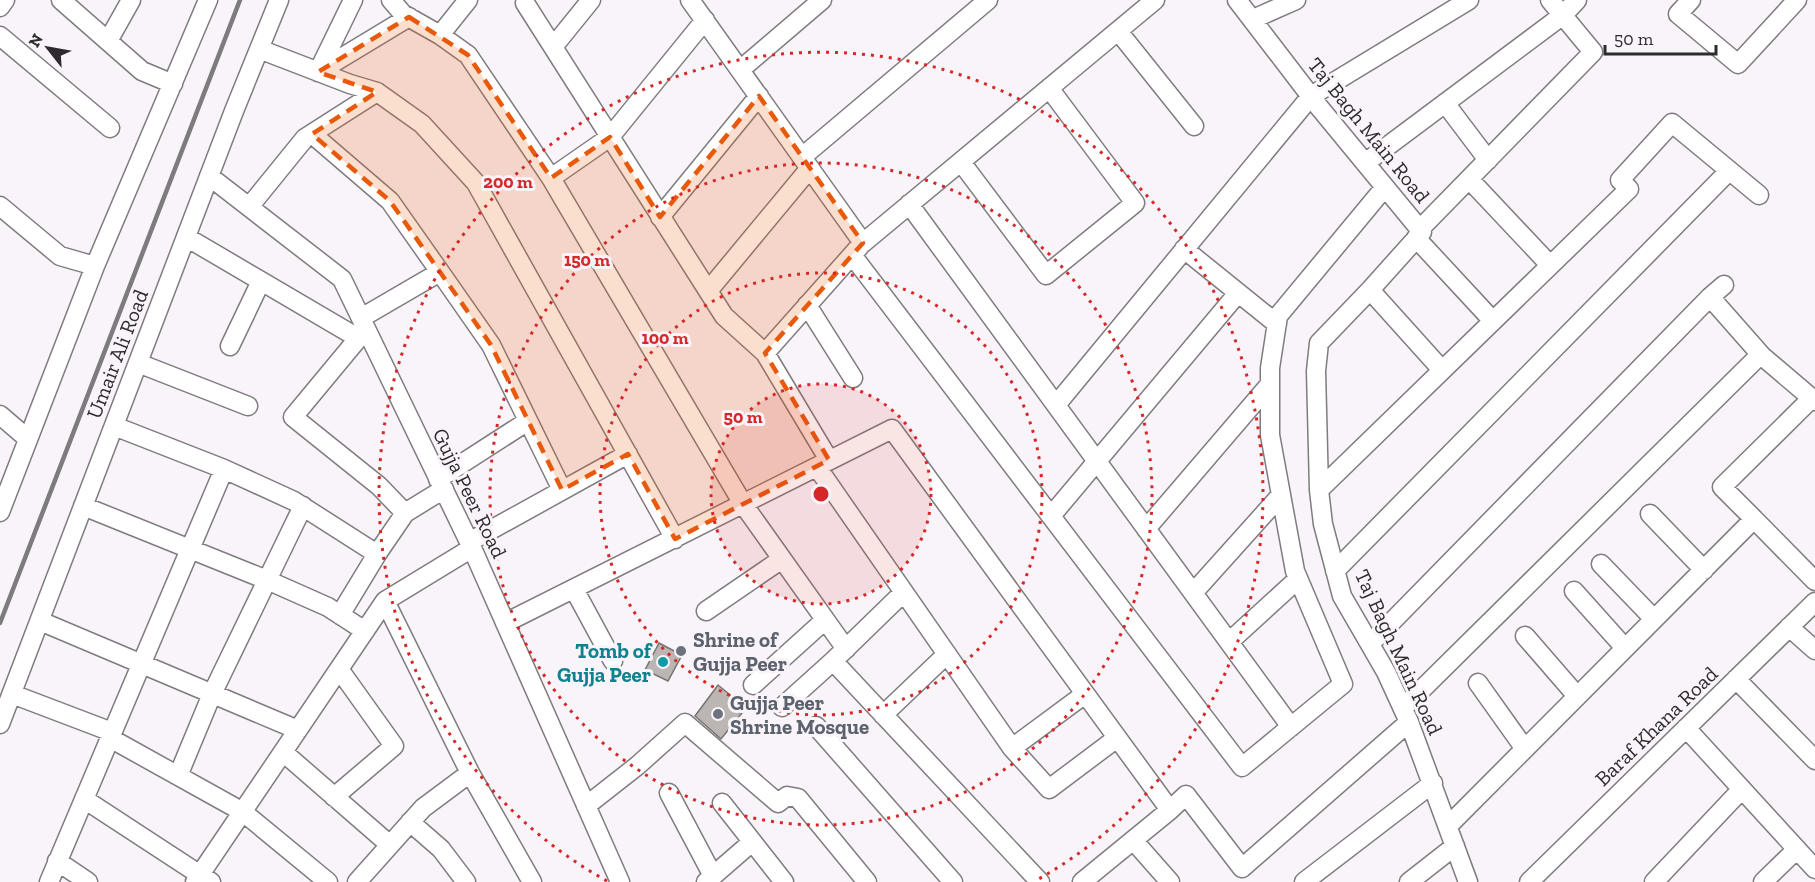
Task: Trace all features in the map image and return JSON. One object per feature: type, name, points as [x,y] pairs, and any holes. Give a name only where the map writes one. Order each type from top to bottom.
[{"type":"street","points":[[0,7],[6,0]]},
{"type":"street","points":[[61,0],[142,71],[173,84]]},
{"type":"street","points":[[108,41],[131,0]]},
{"type":"street","points":[[2,501],[95,266],[208,0]]},
{"type":"street","name":"Umair Ali Road","points":[[0,724],[209,176],[279,0]]},
{"type":"street","points":[[318,72],[352,0]]},
{"type":"street","points":[[391,0],[403,14],[440,34],[468,55],[551,178],[743,504],[825,620],[839,655],[882,715],[1040,882]]},
{"type":"street","points":[[440,34],[468,0]]},
{"type":"street","points":[[553,47],[591,0]]},
{"type":"street","points":[[690,0],[806,162],[857,249],[1051,516],[1242,768],[1343,684],[1295,572],[1270,435],[1270,368],[1278,316],[1385,186]]},
{"type":"street","points":[[740,70],[822,0]]},
{"type":"street","points":[[708,291],[806,162],[988,0]]},
{"type":"street","points":[[765,353],[857,249],[1155,0]]},
{"type":"street","name":"Taj Bagh Main Road","points":[[1237,0],[1311,96],[1385,186],[1418,234],[1370,290],[1319,343],[1316,371],[1319,490],[1323,524],[1342,596],[1370,644],[1406,715],[1468,882]]},
{"type":"street","points":[[1252,19],[1296,0]]},
{"type":"street","points":[[1056,405],[1311,96],[1469,0]]},
{"type":"street","points":[[1493,321],[1418,234],[1593,52],[1550,0]]},
{"type":"street","points":[[1365,163],[1563,15],[1577,0]]},
{"type":"street","points":[[1691,0],[1678,14],[1738,64],[1797,0]]},
{"type":"street","points":[[525,3],[724,316],[765,353],[823,464],[904,592],[1012,748],[1049,789],[1118,738]]},
{"type":"street","points":[[318,72],[409,17]]},
{"type":"street","points":[[551,178],[610,138],[705,20]]},
{"type":"street","points":[[1118,31],[1194,126]]},
{"type":"street","points":[[0,36],[110,128]]},
{"type":"street","points":[[259,49],[377,92],[422,124],[476,183],[675,538]]},
{"type":"street","points":[[961,162],[1046,275],[1135,203],[1049,88]]},
{"type":"street","points":[[249,207],[305,138],[377,92]]},
{"type":"street","points":[[660,217],[759,96]]},
{"type":"street","points":[[1445,103],[1488,160]]},
{"type":"street","points":[[1319,490],[1629,189],[1620,180],[1672,123],[1759,195]]},
{"type":"street","points":[[312,134],[390,201],[440,272],[491,345],[562,490]]},
{"type":"street","points":[[1335,571],[1729,171]]},
{"type":"street","name":"Gujja Peer Road","points":[[209,176],[342,279],[362,329],[471,545],[620,882]]},
{"type":"street","points":[[1469,179],[1550,265]]},
{"type":"street","points":[[909,204],[1291,727]]},
{"type":"street","points":[[0,206],[60,256],[95,266]]},
{"type":"street","points":[[186,237],[261,281],[362,329]]},
{"type":"street","points":[[1184,249],[1277,324]]},
{"type":"street","points":[[405,513],[379,486],[293,417],[362,329],[440,272]]},
{"type":"street","points":[[230,346],[261,281]]},
{"type":"street","points":[[1370,644],[1724,285]]},
{"type":"street","points":[[1370,290],[1442,370]]},
{"type":"street","points":[[1051,516],[1238,293]]},
{"type":"street","points":[[1710,297],[1761,355],[1813,400],[1722,487],[1815,580]]},
{"type":"street","points":[[807,305],[853,378]]},
{"type":"street","points":[[1083,882],[1186,795],[1242,868],[1406,715],[1761,355]]},
{"type":"street","points":[[138,363],[248,406]]},
{"type":"street","points":[[1146,529],[1270,384]]},
{"type":"street","points":[[0,415],[28,439]]},
{"type":"street","points":[[340,615],[405,513],[528,421]]},
{"type":"street","points":[[114,426],[224,469],[303,506],[377,554]]},
{"type":"street","points":[[506,623],[892,429],[1170,810]]},
{"type":"street","points":[[84,799],[202,879],[243,812],[385,601],[471,545],[627,454]]},
{"type":"street","points":[[49,882],[224,469]]},
{"type":"street","points":[[1193,593],[1281,495]]},
{"type":"street","points":[[83,506],[328,607],[365,631]]},
{"type":"street","points":[[178,776],[212,694],[303,506]]},
{"type":"street","points":[[1650,514],[1704,570]]},
{"type":"street","points":[[1448,826],[1754,519]]},
{"type":"street","points":[[706,611],[782,559]]},
{"type":"street","points":[[1600,564],[1654,619]]},
{"type":"street","points":[[1229,642],[1298,579]]},
{"type":"street","points":[[574,589],[614,661]]},
{"type":"street","points":[[1574,591],[1625,648]]},
{"type":"street","points":[[782,707],[904,592]]},
{"type":"street","points":[[385,601],[471,773],[532,882]]},
{"type":"street","name":"Baraf Khana Road","points":[[1534,880],[1815,602]]},
{"type":"street","points":[[753,686],[825,620]]},
{"type":"street","points":[[40,621],[298,730]]},
{"type":"street","points":[[1789,627],[1815,650]]},
{"type":"street","points":[[1525,636],[1578,696]]},
{"type":"street","points":[[882,715],[947,654]]},
{"type":"street","points":[[334,797],[394,746],[339,669]]},
{"type":"street","points":[[1736,679],[1815,760]]},
{"type":"street","points":[[1478,683],[1525,749]]},
{"type":"street","points":[[12,694],[111,735],[243,812],[328,882]]},
{"type":"street","points":[[1012,748],[1085,694]]},
{"type":"street","points":[[586,806],[637,766],[685,723],[778,803],[787,796],[798,798],[867,882]]},
{"type":"street","points":[[816,726],[953,882]]},
{"type":"street","points":[[1686,728],[1815,869]]},
{"type":"street","points":[[283,753],[390,845]]},
{"type":"street","points":[[357,882],[423,808],[471,773]]},
{"type":"street","points":[[1304,882],[1433,783]]},
{"type":"street","points":[[1654,882],[1742,789]]},
{"type":"street","points":[[669,793],[708,880],[752,842]]},
{"type":"street","points":[[722,803],[784,882]]},
{"type":"street","points":[[410,822],[441,849],[466,882]]},
{"type":"street","points":[[1133,840],[1170,882]]},
{"type":"street","points":[[1409,882],[1455,846]]},
{"type":"street","points":[[1763,882],[1797,849]]},
{"type":"street","points":[[57,861],[88,882]]},
{"type":"highlighted area","points":[[409,17],[468,55],[551,178],[610,137],[660,217],[759,96],[863,243],[765,353],[829,460],[675,539],[628,454],[562,490],[491,345],[440,272],[390,201],[312,134],[377,92],[318,72]]},
{"type":"building","name":"Tomb of Gujja Peer","points":[[659,643],[682,655],[668,681],[645,670]]},
{"type":"building","name":"Gujja Peer Shrine Mosque","points":[[718,685],[746,708],[721,739],[695,716]]},
{"type":"railway","points":[[0,623],[240,0]]},
{"type":"place","name":"Shrine of Gujja Peer","points":[[681,651]]},
{"type":"place","name":"Tomb of Gujja Peer","points":[[663,662]]},
{"type":"place","name":"Gujja Peer Shrine Mosque","points":[[718,714]]}]
